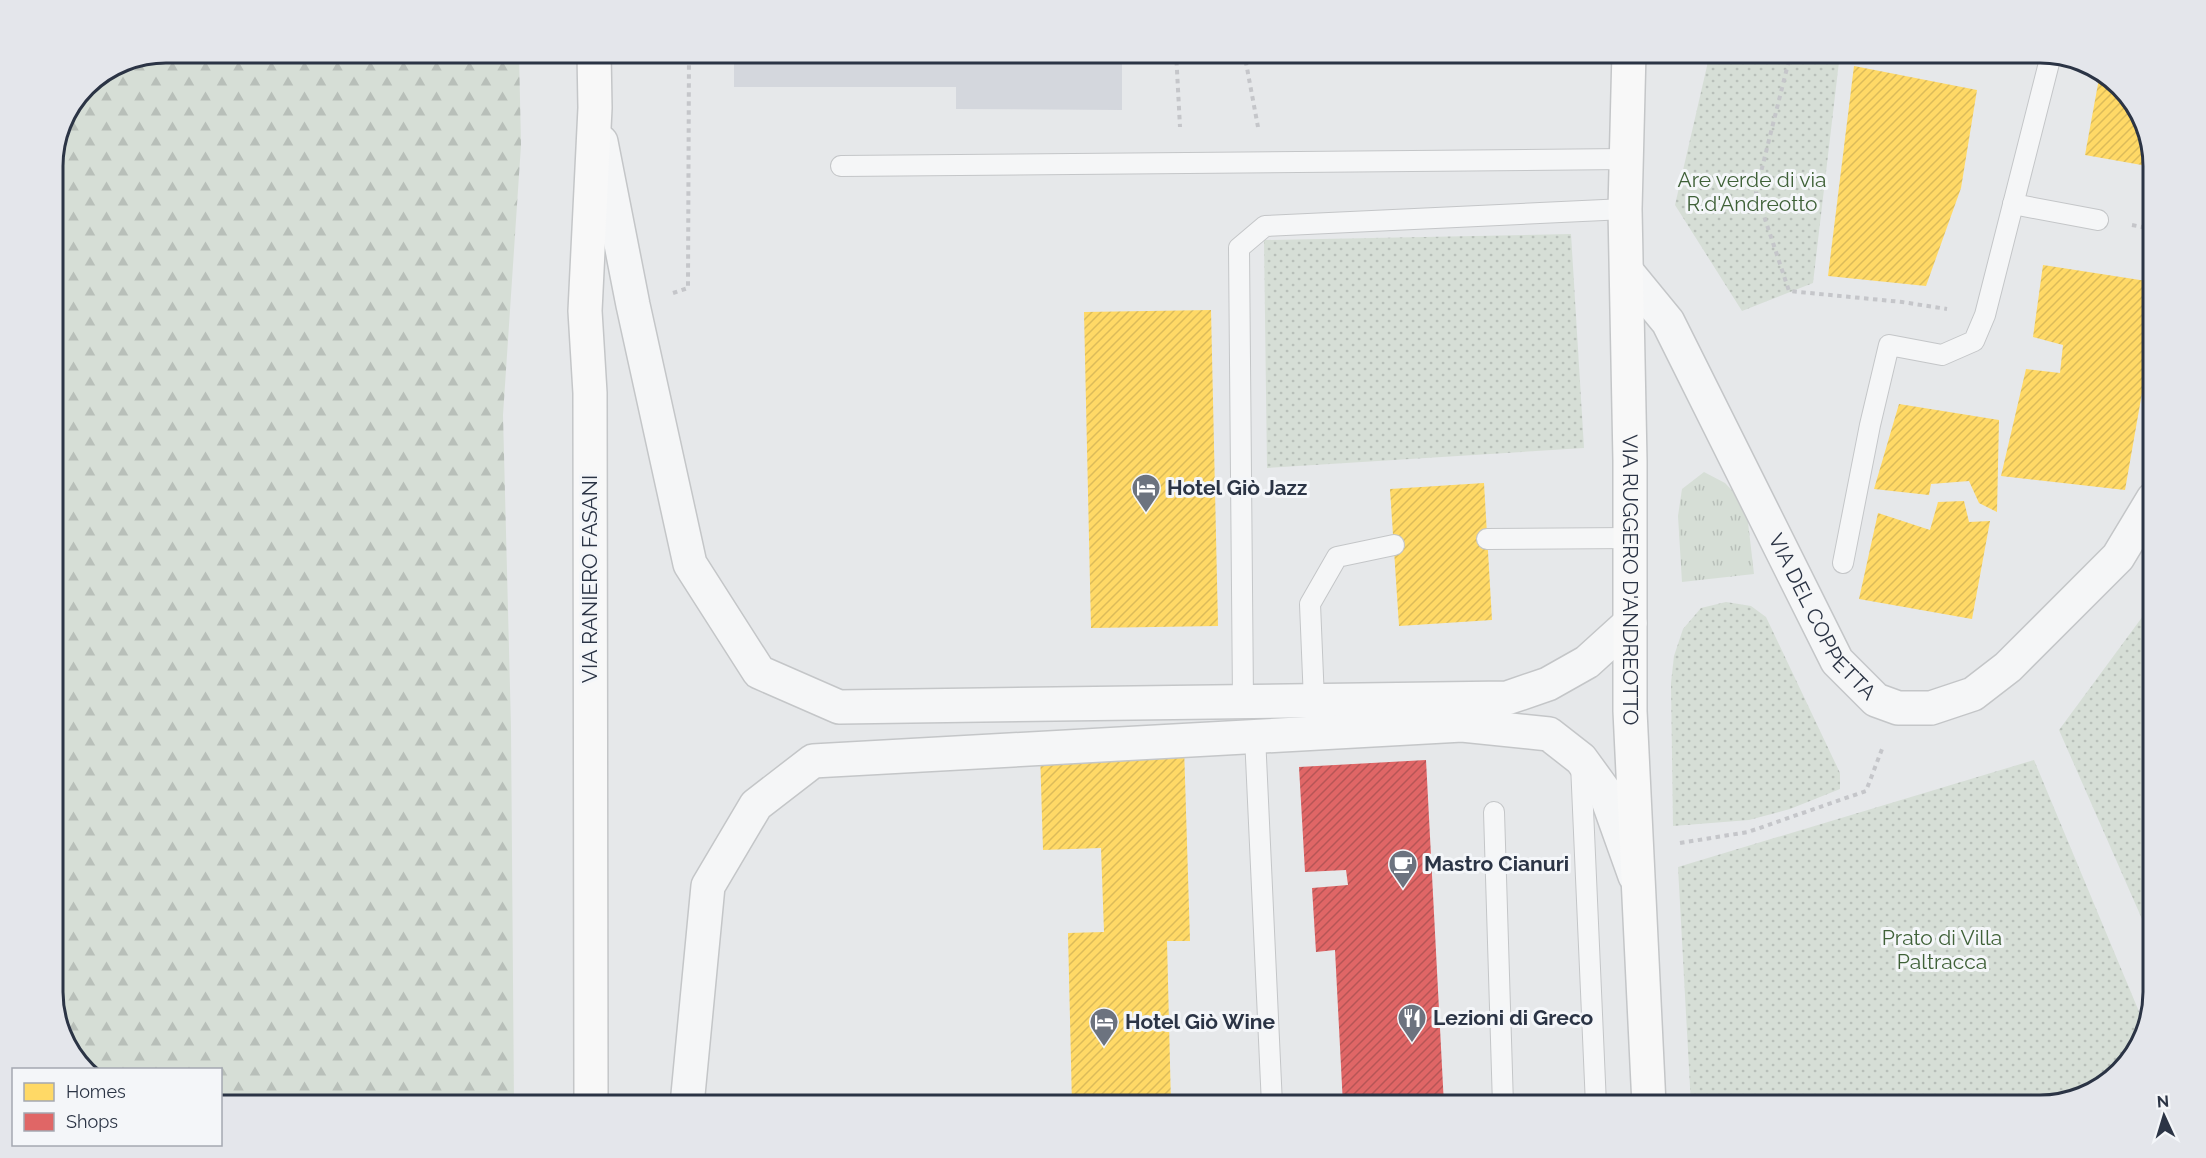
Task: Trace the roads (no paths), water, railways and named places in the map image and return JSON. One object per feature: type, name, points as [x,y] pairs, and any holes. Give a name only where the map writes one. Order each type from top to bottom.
[{"type":"main road","name":"VIA RANIERO FASANI","points":[[591,1095],[590,393],[585,310],[595,108],[594,63]]},
{"type":"main road","name":"VIA RUGGERO D'ANDREOTTO","points":[[1629,63],[1625,209],[1630,711],[1648,1095]]},
{"type":"street","points":[[595,108],[607,180],[633,305],[690,564],[759,672],[839,707],[1507,698],[1548,684],[1587,662],[1630,623]]},
{"type":"street","name":"VIA DEL COPPETTA","points":[[1626,272],[1668,322],[1837,661],[1876,700],[1898,708],[1930,708],[1973,694],[2008,667],[2118,558],[2143,516]]},
{"type":"street","points":[[688,1095],[708,886],[756,805],[813,761],[1462,725],[1549,734],[1581,759],[1605,792],[1638,886]]},
{"type":"lane","points":[[1843,563],[1870,425],[1889,345],[1942,355],[1974,341],[1985,315],[2049,64]]},
{"type":"lane","points":[[841,166],[1625,159]]},
{"type":"lane","points":[[2013,204],[2098,220]]},
{"type":"lane","points":[[1244,701],[1239,248],[1265,226],[1625,209]]},
{"type":"lane","points":[[1487,539],[1630,538]]},
{"type":"lane","points":[[1314,700],[1310,604],[1337,557],[1394,545]]},
{"type":"lane","points":[[1254,736],[1271,1095]]},
{"type":"lane","points":[[1581,759],[1596,1095]]},
{"type":"lane","points":[[1494,812],[1503,1095]]},
{"type":"place","name":"Hotel Giò Jazz","points":[[1146,514]]},
{"type":"place","name":"Mastro Cianuri","points":[[1403,890]]},
{"type":"place","name":"Lezioni di Greco","points":[[1412,1044]]},
{"type":"place","name":"Hotel Giò Wine","points":[[1104,1048]]},
{"type":"park label","name":"Are verde di via R.d'Andreotto","points":[[1752,192]]},
{"type":"park label","name":"Prato di Villa Paltracca","points":[[1942,950]]}]
